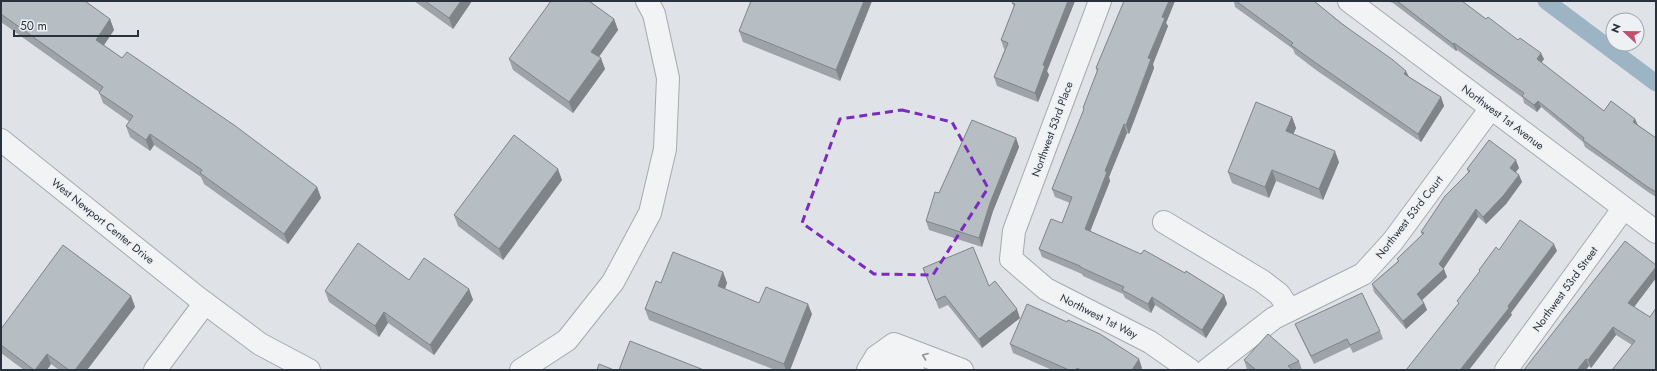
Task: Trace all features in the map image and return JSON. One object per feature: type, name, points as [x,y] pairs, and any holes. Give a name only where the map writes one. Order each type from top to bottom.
[{"type":"street","points":[[521,370],[567,340],[613,282],[650,213],[664,149],[668,78],[654,14],[647,1]]},
{"type":"street","name":"Northwest 53rd Place","points":[[1011,259],[1014,231],[1100,1]]},
{"type":"street","name":"Northwest 1st Avenue","points":[[1349,1],[1656,232]]},
{"type":"street","name":"Northwest 53rd Court","points":[[1207,370],[1274,318],[1363,274],[1393,241],[1491,108]]},
{"type":"street","name":"West Newport Center Drive","points":[[1,140],[205,303],[260,344],[309,370]]},
{"type":"street","name":"Northwest 53rd Street","points":[[1506,370],[1623,208]]},
{"type":"street","points":[[1164,222],[1262,281],[1278,294],[1290,310]]},
{"type":"street","name":"Northwest 1st Way","points":[[1011,259],[1046,288],[1150,342],[1190,370]]},
{"type":"street","points":[[155,370],[205,303]]},
{"type":"street","points":[[872,363],[894,344],[962,370]]},
{"type":"street","points":[[872,363],[913,370]]},
{"type":"highlighted area","points":[[902,110],[952,122],[988,188],[933,275],[874,274],[802,223],[840,119]]},
{"type":"building","points":[[1,1],[85,1],[110,19],[96,40],[122,58],[127,52],[234,125],[317,187],[284,234],[200,173],[202,170],[150,134],[146,140],[126,126],[133,116],[99,93],[103,87],[1,14]]},
{"type":"building","points":[[425,1],[461,1],[449,18]]},
{"type":"building","points":[[551,1],[589,1],[614,19],[591,52],[601,58],[569,102],[509,59]]},
{"type":"building","points":[[751,1],[864,1],[836,70],[739,31]]},
{"type":"building","points":[[1013,1],[1068,1],[1043,65],[1045,66],[1035,93],[994,77],[1008,43],[1001,40],[1015,4],[1012,3]]},
{"type":"building","points":[[1124,1],[1169,1],[1162,17],[1165,18],[1148,58],[1151,59],[1126,125],[1124,124],[1105,171],[1107,172],[1085,229],[1141,254],[1144,250],[1185,273],[1186,271],[1224,295],[1202,330],[1152,297],[1148,304],[1122,290],[1124,287],[1080,266],[1039,249],[1051,219],[1062,223],[1072,197],[1052,189],[1084,109],[1083,108],[1098,69],[1096,68]]},
{"type":"building","points":[[1236,1],[1314,1],[1342,24],[1393,60],[1406,71],[1404,74],[1441,97],[1418,134],[1291,45],[1293,43]]},
{"type":"building","points":[[1397,1],[1462,1],[1486,19],[1488,17],[1518,40],[1520,38],[1541,53],[1537,59],[1604,111],[1611,101],[1635,119],[1633,122],[1656,138],[1656,192],[1583,140],[1584,138],[1538,101],[1534,105],[1522,96],[1524,93],[1454,43],[1453,44]]},
{"type":"building","points":[[1256,102],[1292,117],[1286,131],[1335,151],[1319,189],[1272,170],[1265,187],[1228,172]]},
{"type":"building","points":[[972,120],[1016,138],[990,203],[979,238],[926,221],[935,192],[939,193]]},
{"type":"building","points":[[514,135],[558,169],[499,249],[454,215]]},
{"type":"building","points":[[1489,140],[1516,160],[1510,168],[1519,175],[1503,196],[1483,217],[1476,209],[1439,264],[1444,269],[1417,294],[1424,303],[1403,321],[1372,284],[1399,261],[1397,259],[1424,233],[1421,232],[1445,196],[1470,171],[1467,169]]},
{"type":"building","points":[[1520,220],[1554,244],[1508,306],[1509,308],[1460,370],[1406,370],[1459,303],[1457,301],[1496,247],[1499,250]]},
{"type":"building","points":[[1625,241],[1656,265],[1628,303],[1650,317],[1656,308],[1656,370],[1612,370],[1635,341],[1613,327],[1588,360],[1586,359],[1577,370],[1524,370],[1530,362]]},
{"type":"building","points":[[358,243],[409,280],[424,258],[469,289],[430,345],[384,312],[375,326],[325,291]]},
{"type":"building","points":[[63,245],[131,296],[75,370],[69,370],[47,354],[34,370],[1,345],[1,329]]},
{"type":"building","points":[[973,247],[989,286],[995,281],[1017,309],[979,339],[945,296],[936,300],[923,268]]},
{"type":"building","points":[[673,252],[723,272],[718,286],[759,303],[766,287],[808,304],[784,364],[645,309],[656,281],[661,283]]},
{"type":"building","points":[[1362,293],[1380,331],[1350,345],[1347,339],[1311,356],[1295,324]]},
{"type":"building","points":[[1027,304],[1067,322],[1068,320],[1100,334],[1139,359],[1132,370],[1081,370],[1077,368],[1076,370],[1069,370],[1010,344]]},
{"type":"building","points":[[1268,334],[1299,361],[1288,366],[1293,370],[1256,370],[1244,360]]},
{"type":"building","points":[[630,341],[704,370],[619,370]]},
{"type":"building","points":[[599,364],[614,370],[597,370]]},
{"type":"waterway","points":[[1546,1],[1656,83]]}]
